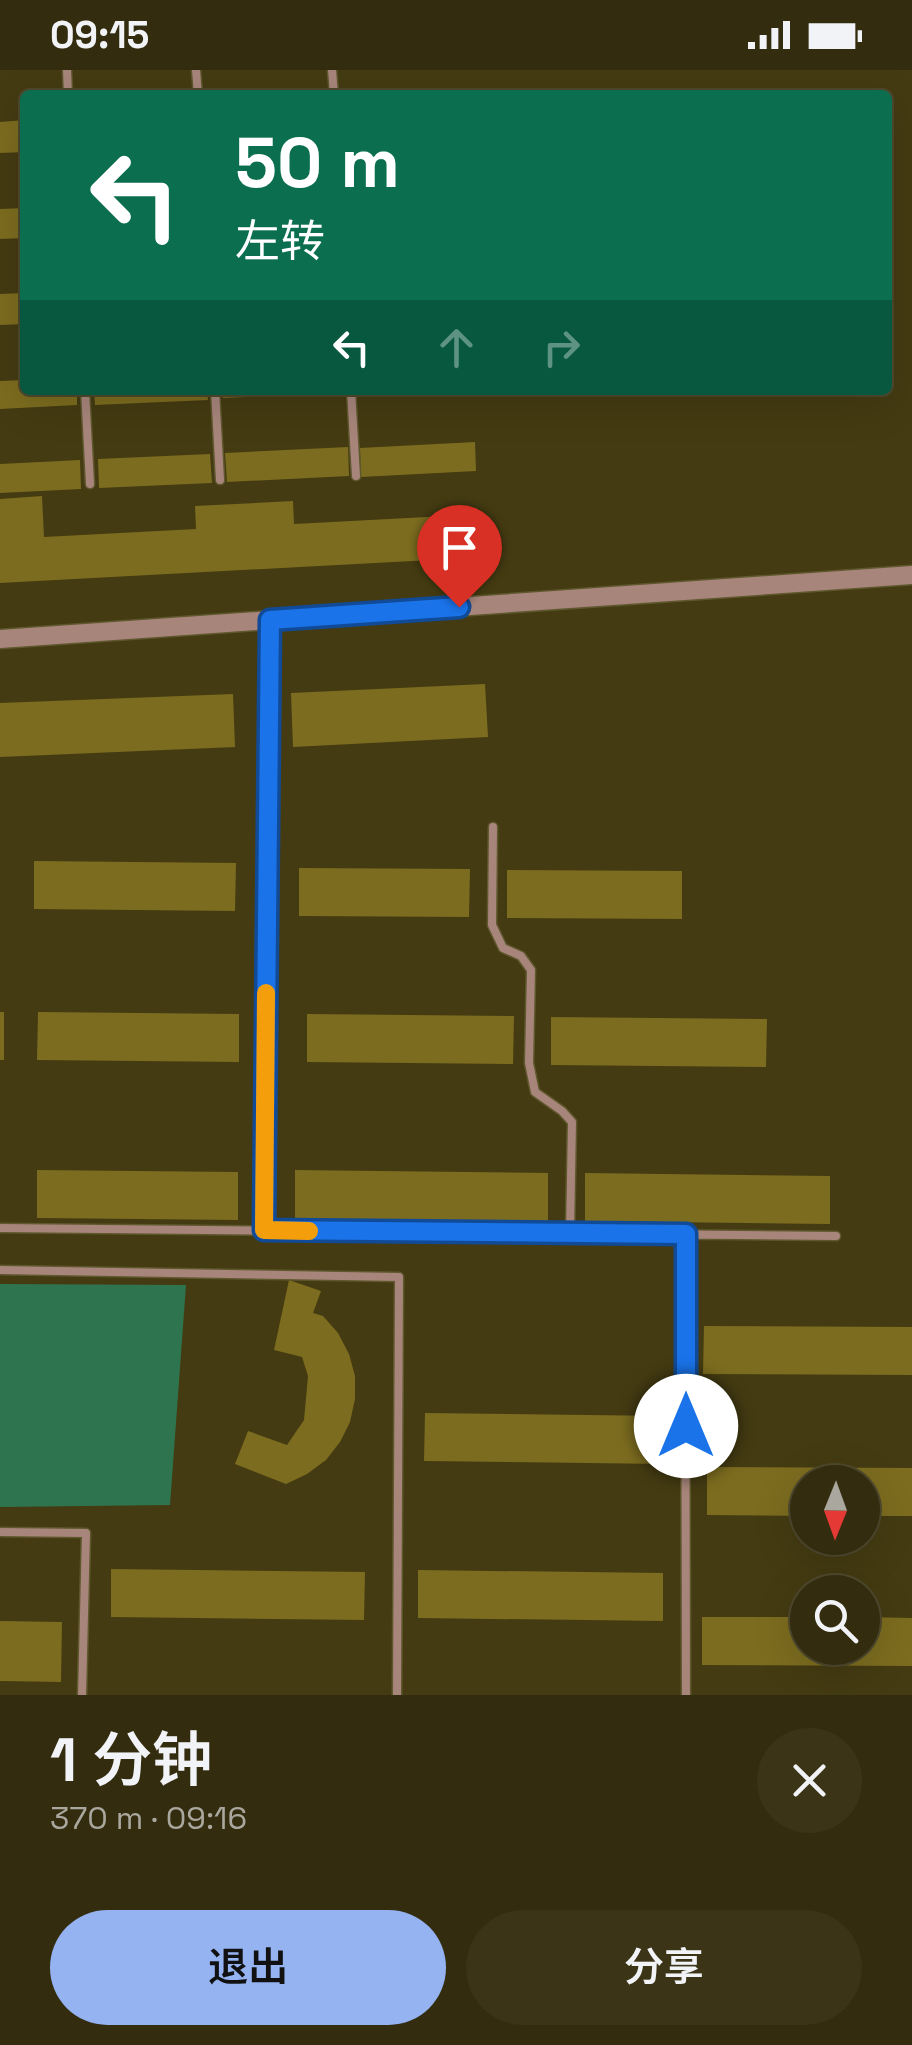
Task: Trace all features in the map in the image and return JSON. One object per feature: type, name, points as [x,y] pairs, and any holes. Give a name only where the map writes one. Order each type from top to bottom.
[{"type":"street","points":[[0,639],[912,576]]},
{"type":"lane","points":[[85,395],[90,484]]},
{"type":"lane","points":[[215,395],[220,480]]},
{"type":"lane","points":[[351,395],[356,476]]},
{"type":"lane","points":[[264,1230],[270,620]]},
{"type":"lane","points":[[493,827],[492,925],[503,948],[521,956],[530,970],[529,1063],[535,1092],[572,1122],[570,1233]]},
{"type":"lane","points":[[0,1228],[836,1236]]},
{"type":"lane","points":[[686,1234],[686,1695]]},
{"type":"lane","points":[[0,1270],[399,1276],[397,1695]]},
{"type":"lane","points":[[0,1532],[86,1533],[82,1695]]},
{"type":"green space","points":[[0,1284],[186,1285],[170,1505],[0,1507]]},
{"type":"building","points":[[20,120],[20,152],[0,153],[0,122]]},
{"type":"building","points":[[20,208],[20,238],[0,239],[0,209]]},
{"type":"building","points":[[20,293],[20,324],[0,325],[0,294]]},
{"type":"building","points":[[20,380],[20,395],[77,395],[77,405],[0,409],[0,381]]},
{"type":"building","points":[[94,395],[208,395],[208,400],[95,405]]},
{"type":"building","points":[[223,395],[290,395],[223,398]]},
{"type":"building","points":[[475,442],[476,471],[361,477],[360,448]]},
{"type":"building","points":[[348,447],[349,476],[227,482],[225,453]]},
{"type":"building","points":[[210,454],[212,483],[99,488],[98,459]]},
{"type":"building","points":[[80,460],[81,489],[0,493],[0,464]]},
{"type":"building","points":[[42,496],[44,537],[196,529],[195,506],[293,501],[294,524],[484,514],[487,557],[0,583],[0,499]]},
{"type":"building","points":[[485,684],[488,737],[293,747],[291,693]]},
{"type":"building","points":[[233,694],[235,747],[0,757],[0,703]]},
{"type":"building","points":[[34,861],[236,863],[235,911],[34,909]]},
{"type":"building","points":[[299,868],[470,869],[469,917],[299,916]]},
{"type":"building","points":[[507,870],[682,871],[682,919],[507,918]]},
{"type":"building","points":[[0,1012],[4,1012],[4,1060],[0,1060]]},
{"type":"building","points":[[38,1012],[239,1014],[239,1062],[37,1060]]},
{"type":"building","points":[[307,1014],[514,1016],[513,1064],[307,1062]]},
{"type":"building","points":[[551,1017],[767,1019],[766,1067],[551,1065]]},
{"type":"building","points":[[37,1170],[238,1172],[238,1220],[37,1218]]},
{"type":"building","points":[[295,1170],[548,1173],[548,1221],[295,1219]]},
{"type":"building","points":[[585,1173],[830,1176],[830,1224],[585,1221]]},
{"type":"building","points":[[289,1280],[321,1291],[313,1313],[323,1316],[338,1333],[349,1354],[355,1376],[355,1399],[350,1422],[326,1460],[286,1484],[235,1464],[248,1431],[287,1445],[304,1420],[308,1376],[302,1357],[274,1350]]},
{"type":"building","points":[[704,1326],[912,1327],[912,1375],[703,1374]]},
{"type":"building","points":[[425,1413],[667,1416],[666,1464],[424,1461]]},
{"type":"building","points":[[707,1467],[790,1467],[790,1516],[707,1515]]},
{"type":"building","points":[[880,1468],[912,1468],[912,1516],[880,1516]]},
{"type":"building","points":[[111,1569],[365,1572],[364,1620],[111,1617]]},
{"type":"building","points":[[418,1570],[663,1573],[663,1621],[418,1618]]},
{"type":"building","points":[[702,1617],[790,1617],[790,1665],[880,1665],[880,1617],[912,1618],[912,1666],[702,1665]]},
{"type":"building","points":[[0,1621],[62,1622],[61,1682],[0,1681]]},
{"type":"slow traffic","points":[[266,993],[264,1230],[309,1231]]},
{"type":"route","points":[[459,607],[270,620],[264,1230],[686,1234],[686,1426]]}]
